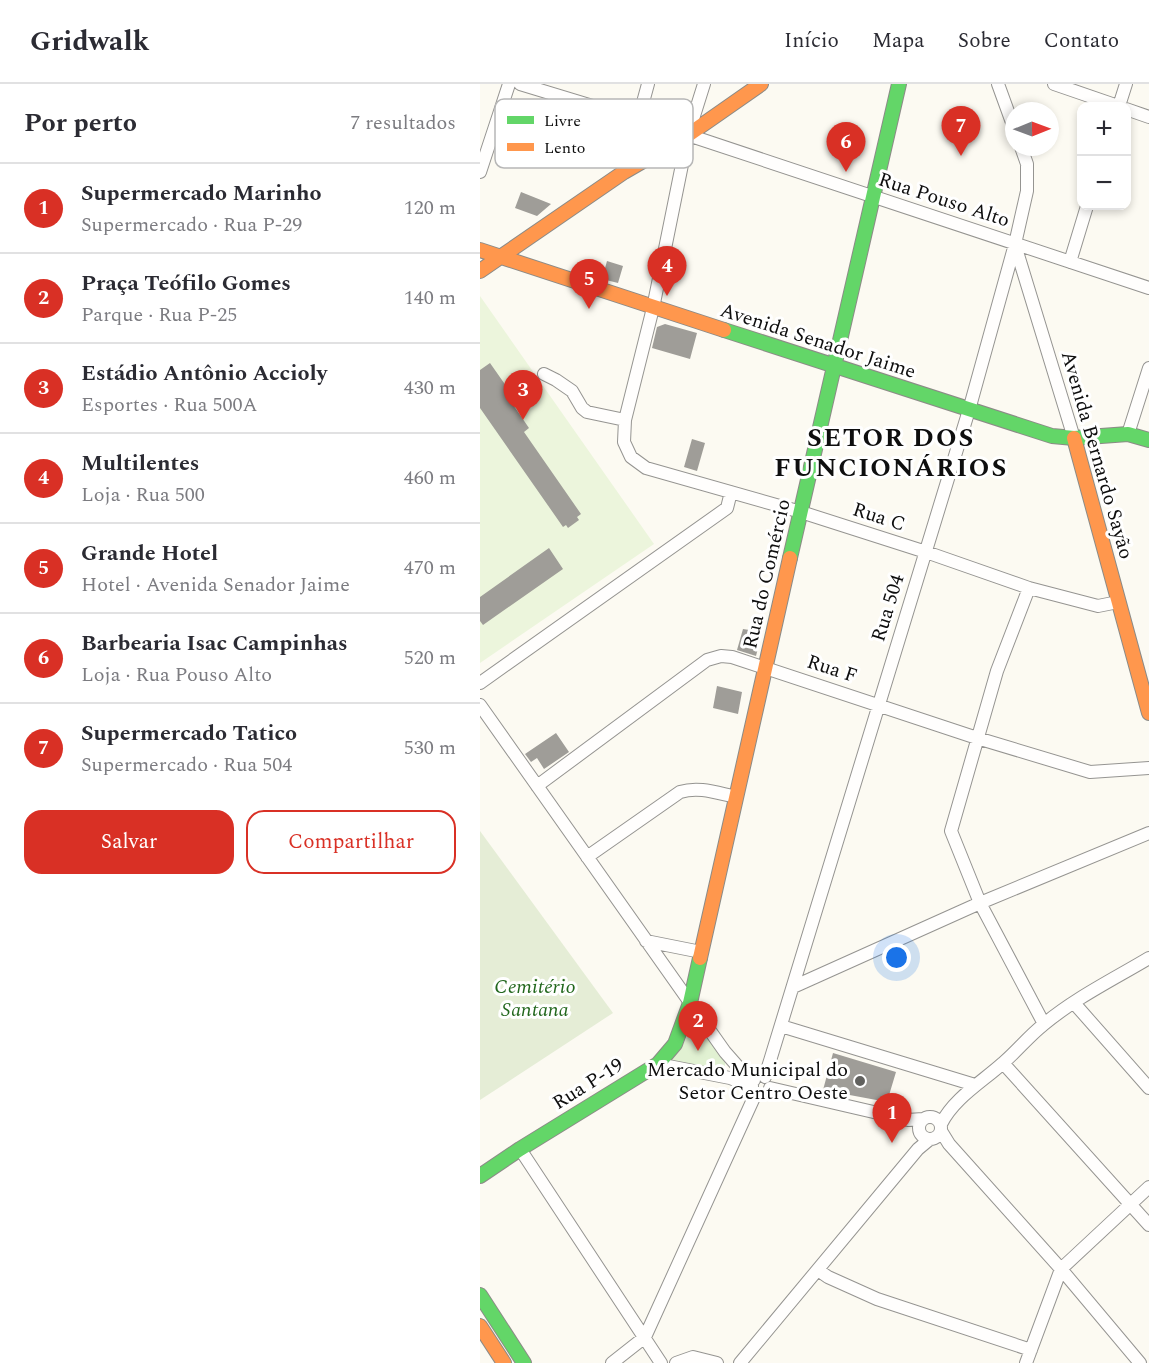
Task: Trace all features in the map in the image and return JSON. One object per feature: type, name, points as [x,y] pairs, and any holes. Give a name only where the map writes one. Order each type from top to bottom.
[{"type":"street","points":[[504,99],[509,84]]},
{"type":"street","name":"Rua Pouso Alto","points":[[520,84],[569,99]]},
{"type":"street","points":[[644,99],[648,84]]},
{"type":"street","points":[[693,119],[704,84]]},
{"type":"street","points":[[693,132],[761,84]]},
{"type":"street","name":"Rua do Comércio","points":[[690,1003],[833,366],[899,84]]},
{"type":"street","points":[[998,84],[1005,103]]},
{"type":"street","points":[[1054,84],[1107,102]]},
{"type":"street","points":[[1120,102],[1126,84]]},
{"type":"street","points":[[1131,111],[1149,117]]},
{"type":"street","points":[[480,172],[495,126]]},
{"type":"street","name":"Rua Pouso Alto","points":[[693,137],[1149,288]]},
{"type":"street","name":"Rua 504","points":[[645,1337],[759,1085],[781,1026],[969,410],[1004,285],[1028,184],[1024,156]]},
{"type":"street","points":[[624,172],[625,168]]},
{"type":"street","points":[[480,271],[631,168]]},
{"type":"street","points":[[544,374],[572,392],[587,412],[625,420],[653,308],[681,168]]},
{"type":"street","points":[[1070,262],[1087,210]]},
{"type":"street","name":"Avenida Bernardo Sayão","points":[[1015,244],[1074,438],[1149,712]]},
{"type":"street","name":"Avenida Senador Jaime","points":[[480,249],[653,308],[1052,436],[1074,438],[1128,434],[1149,440]]},
{"type":"street","points":[[1004,285],[1017,284],[1029,288]]},
{"type":"street","points":[[1128,434],[1149,368]]},
{"type":"street","name":"Rua C","points":[[625,420],[624,441],[631,457],[646,468],[801,512],[1029,588],[1098,606],[1118,602]]},
{"type":"street","points":[[480,683],[727,508],[730,492]]},
{"type":"street","points":[[1029,588],[997,671],[951,831],[980,903],[1044,1024]]},
{"type":"street","name":"Rua F","points":[[537,786],[707,660],[721,656],[766,667],[977,738],[1090,772],[1149,768]]},
{"type":"street","points":[[480,705],[725,1052],[759,1085]]},
{"type":"street","points":[[587,857],[680,792],[702,789],[736,797]]},
{"type":"street","points":[[793,987],[980,903],[1149,833]]},
{"type":"street","points":[[646,941],[701,952]]},
{"type":"street","points":[[740,1363],[918,1149],[930,1129],[947,1112],[1044,1024],[1074,1003],[1149,958]]},
{"type":"street","name":"Rua P-19","points":[[480,1176],[658,1064],[675,1044],[690,1003]]},
{"type":"street","points":[[1074,1003],[1149,1088]]},
{"type":"street","points":[[781,1026],[975,1085]]},
{"type":"street","points":[[725,1052],[730,1078]]},
{"type":"street","points":[[1003,1063],[1149,1225]]},
{"type":"street","points":[[658,1064],[730,1078],[908,1120],[930,1129],[949,1144],[1061,1269],[1140,1363]]},
{"type":"street","points":[[520,1149],[661,1363]]},
{"type":"street","points":[[1026,1363],[1061,1269],[1149,1187]]},
{"type":"street","points":[[818,1270],[828,1277],[877,1299],[1031,1350]]},
{"type":"street","points":[[480,1295],[484,1310],[524,1363]]},
{"type":"street","points":[[480,1326],[504,1363]]},
{"type":"street","points":[[612,1363],[645,1337]]},
{"type":"street","points":[[676,1363],[693,1357],[717,1363]]},
{"type":"green space","points":[[480,296],[654,544],[480,663]]},
{"type":"green space","name":"Cemitério Santana","points":[[480,831],[613,1013],[480,1100]]},
{"type":"green space","points":[[695,1017],[725,1060],[723,1073],[672,1062],[671,1057],[683,1045]]},
{"type":"building","points":[[521,192],[551,204],[537,216],[515,208]]},
{"type":"building","points":[[607,261],[623,266],[618,283],[602,279]]},
{"type":"building","points":[[665,324],[697,333],[690,359],[652,348],[657,327]]},
{"type":"building","points":[[490,363],[511,393],[507,396],[529,428],[524,432],[581,514],[577,517],[579,520],[568,528],[566,525],[563,527],[480,408],[480,370]]},
{"type":"building","points":[[692,439],[705,443],[697,471],[684,467]]},
{"type":"building","points":[[549,548],[563,569],[483,625],[480,621],[480,597]]},
{"type":"building","points":[[743,629],[762,632],[756,656],[737,650]]},
{"type":"building","points":[[717,686],[742,692],[738,714],[713,708]]},
{"type":"building","points":[[556,733],[569,752],[544,769],[537,758],[531,762],[525,754]]},
{"type":"building","name":"Mercado Municipal do Setor Centro Oeste","points":[[833,1053],[896,1072],[887,1102],[823,1090]]},
{"type":"traffic: fast","points":[[790,558],[899,84]]},
{"type":"traffic: fast","points":[[724,330],[1052,436],[1074,438],[1128,434],[1149,440]]},
{"type":"traffic: fast","points":[[480,1176],[658,1064],[675,1044],[690,1003],[700,958]]},
{"type":"traffic: fast","points":[[480,1295],[524,1363]]},
{"type":"traffic: slow","points":[[693,132],[761,84]]},
{"type":"traffic: slow","points":[[480,271],[631,168]]},
{"type":"traffic: slow","points":[[480,250],[724,330]]},
{"type":"traffic: slow","points":[[1074,438],[1149,713]]},
{"type":"traffic: slow","points":[[700,958],[790,558]]},
{"type":"traffic: slow","points":[[480,1326],[504,1363]]},
{"type":"place","name":"Supermercado Tatico","points":[[961,156]]},
{"type":"place","name":"Barbearia Isac Campinhas","points":[[846,172]]},
{"type":"place","name":"Multilentes","points":[[667,296]]},
{"type":"place","name":"Grande Hotel","points":[[589,309]]},
{"type":"place","name":"Estádio Antônio Accioly","points":[[523,420]]},
{"type":"place","name":"Praça Teófilo Gomes","points":[[698,1051]]},
{"type":"place","name":"Mercado Municipal do Setor Centro Oeste","points":[[860,1081]]},
{"type":"place","name":"Supermercado Marinho","points":[[892,1143]]},
{"type":"district","name":"SETOR DOS FUNCIONÁRIOS","points":[[891,453]]}]
